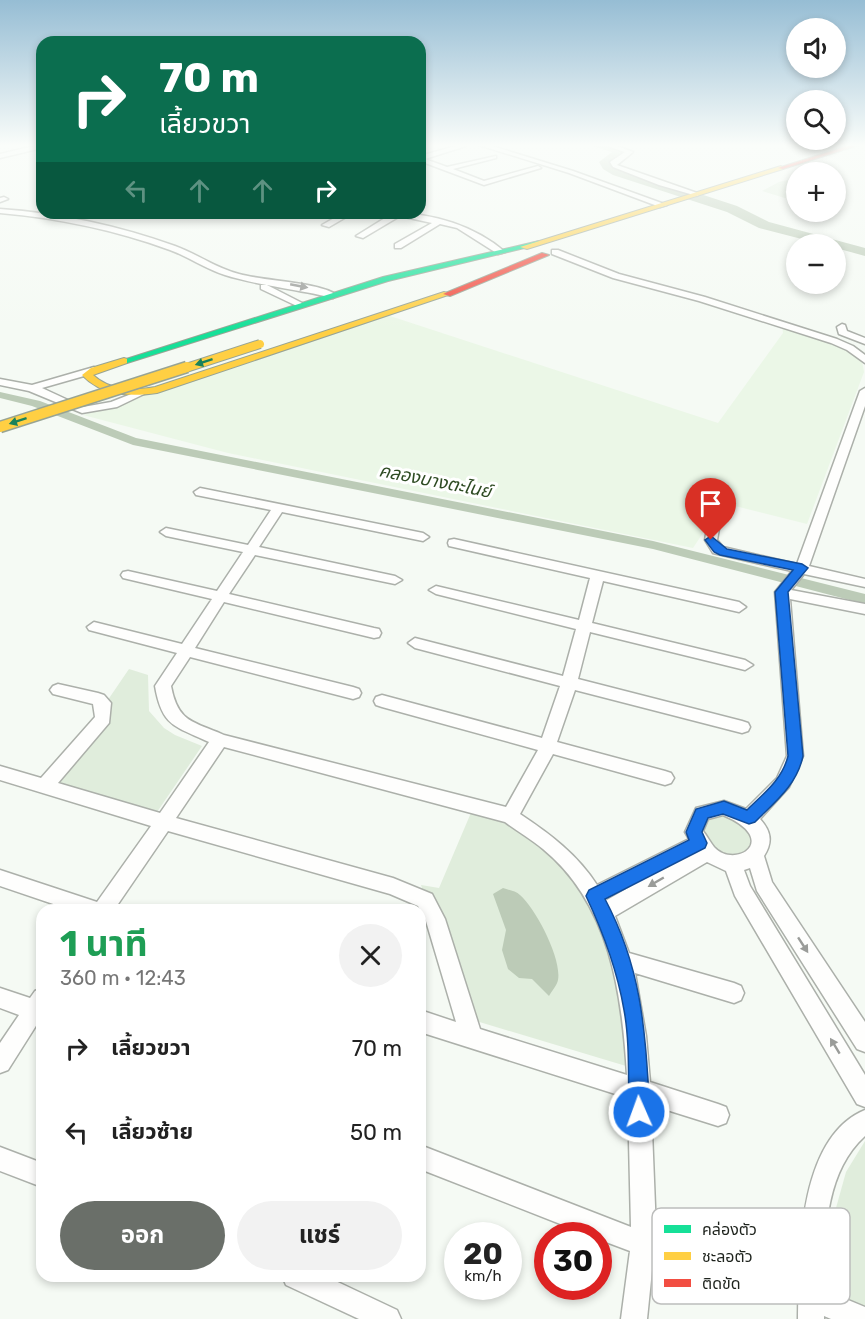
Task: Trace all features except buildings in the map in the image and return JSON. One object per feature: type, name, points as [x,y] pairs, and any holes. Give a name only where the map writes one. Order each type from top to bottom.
[{"type":"main road","points":[[22,402],[242,334],[552,249],[666,207]]},
{"type":"main road","points":[[0,427],[260,344],[391,295],[552,249],[666,207]]},
{"type":"main road","points":[[391,295],[333,295],[94,369],[87,375],[94,382],[139,394],[157,390],[501,252],[552,249]]},
{"type":"main road","points":[[114,363],[101,372],[143,388],[157,390]]},
{"type":"street","points":[[2,214],[15,211],[36,213]]},
{"type":"street","points":[[2,214],[36,217]]},
{"type":"street","points":[[46,219],[88,227]]},
{"type":"street","points":[[63,219],[184,256],[229,274],[300,286],[333,295]]},
{"type":"street","points":[[326,225],[338,219]]},
{"type":"street","points":[[360,236],[388,219]]},
{"type":"street","points":[[426,219],[459,226],[501,252]]},
{"type":"street","points":[[398,246],[440,222]]},
{"type":"street","points":[[552,249],[620,274]]},
{"type":"street","points":[[552,249],[620,274],[705,297],[782,326],[799,328],[850,348],[864,356]]},
{"type":"street","points":[[184,256],[211,273],[270,289],[302,305]]},
{"type":"street","points":[[270,289],[279,283]]},
{"type":"street","points":[[842,327],[842,332],[865,342]]},
{"type":"street","points":[[850,348],[865,342]]},
{"type":"street","points":[[32,388],[94,369]]},
{"type":"street","points":[[0,382],[32,388],[82,410],[113,405],[139,394]]},
{"type":"street","points":[[749,818],[781,787],[792,772],[795,756],[784,590],[800,570],[865,391]]},
{"type":"street","points":[[200,492],[423,537]]},
{"type":"street","points":[[279,507],[163,686],[166,703],[175,719],[220,740],[510,816],[532,828],[564,856],[599,904],[622,960],[634,1011],[639,1089],[643,1244],[634,1319]]},
{"type":"street","points":[[714,523],[711,540],[718,550],[865,583]]},
{"type":"street","points":[[166,532],[395,580]]},
{"type":"street","points":[[454,543],[739,608]]},
{"type":"street","points":[[128,575],[374,633]]},
{"type":"street","points":[[510,816],[547,747],[569,683],[598,575]]},
{"type":"street","points":[[436,590],[745,665]]},
{"type":"street","points":[[784,590],[865,609]]},
{"type":"street","points":[[94,627],[353,693]]},
{"type":"street","points":[[416,643],[742,727]]},
{"type":"street","points":[[45,786],[98,727],[105,711],[103,703],[98,699],[57,690]]},
{"type":"street","points":[[382,701],[665,778]]},
{"type":"street","points":[[107,904],[220,740]]},
{"type":"street","points":[[0,773],[393,886],[425,900],[435,919],[472,1039]]},
{"type":"street","points":[[724,807],[749,818],[762,838],[761,849],[756,858],[745,863],[732,864],[703,848],[694,832],[702,813],[724,807]]},
{"type":"street","points":[[599,904],[703,848]]},
{"type":"street","points":[[756,858],[764,885],[865,1041]]},
{"type":"street","points":[[732,864],[742,890],[865,1096]]},
{"type":"street","points":[[0,878],[77,904]]},
{"type":"street","points":[[768,932],[790,924]]},
{"type":"street","points":[[622,960],[734,993]]},
{"type":"street","points":[[0,998],[36,1005]]},
{"type":"street","points":[[0,1062],[36,1010]]},
{"type":"street","points":[[426,1023],[718,1115]]},
{"type":"street","points":[[817,1208],[818,1195],[833,1158],[856,1126],[865,1121]]},
{"type":"street","points":[[426,1159],[643,1244]]},
{"type":"street","points":[[0,1160],[36,1173]]},
{"type":"street","points":[[308,1282],[388,1319]]},
{"type":"street","points":[[811,1308],[861,1319]]},
{"type":"shaded area","points":[[387,315],[718,423],[783,333],[782,326],[834,341],[861,355],[864,372],[807,524],[723,503],[693,548],[228,453],[83,415]]},
{"type":"shaded area","points":[[129,669],[148,675],[149,711],[164,728],[202,746],[155,815],[52,782]]},
{"type":"shaded area","points":[[473,808],[505,816],[561,856],[604,920],[636,1069],[463,1017],[421,885],[439,888]]},
{"type":"shaded area","points":[[737,811],[761,849],[719,861],[697,822]]},
{"type":"shaded area","points":[[503,888],[518,894],[526,902],[540,923],[552,948],[558,980],[549,996],[532,979],[519,978],[508,969],[502,950],[506,930],[493,894]]},
{"type":"shaded area","points":[[865,1141],[865,1310],[850,1303],[850,1208],[836,1208],[846,1172]]},
{"type":"waterway","points":[[724,207],[764,225],[865,252]]},
{"type":"waterway","name":"คลองบางตะไนย์","points":[[0,395],[36,403],[133,441],[653,545],[865,599]]},
{"type":"traffic: fast","points":[[124,361],[386,279],[539,243]]},
{"type":"traffic: slow","points":[[524,247],[656,207]]},
{"type":"traffic: slow","points":[[124,361],[94,370],[87,375],[102,386],[120,392],[157,390],[447,294]]},
{"type":"traffic: slow","points":[[0,427],[260,344]]},
{"type":"traffic: jam","points":[[447,294],[545,255]]},
{"type":"route","points":[[639,1112],[634,1011],[622,960],[608,922],[595,896],[699,843],[694,832],[702,813],[724,807],[749,818],[781,787],[792,772],[795,756],[782,592],[802,568],[724,552],[718,550],[711,540]]}]
